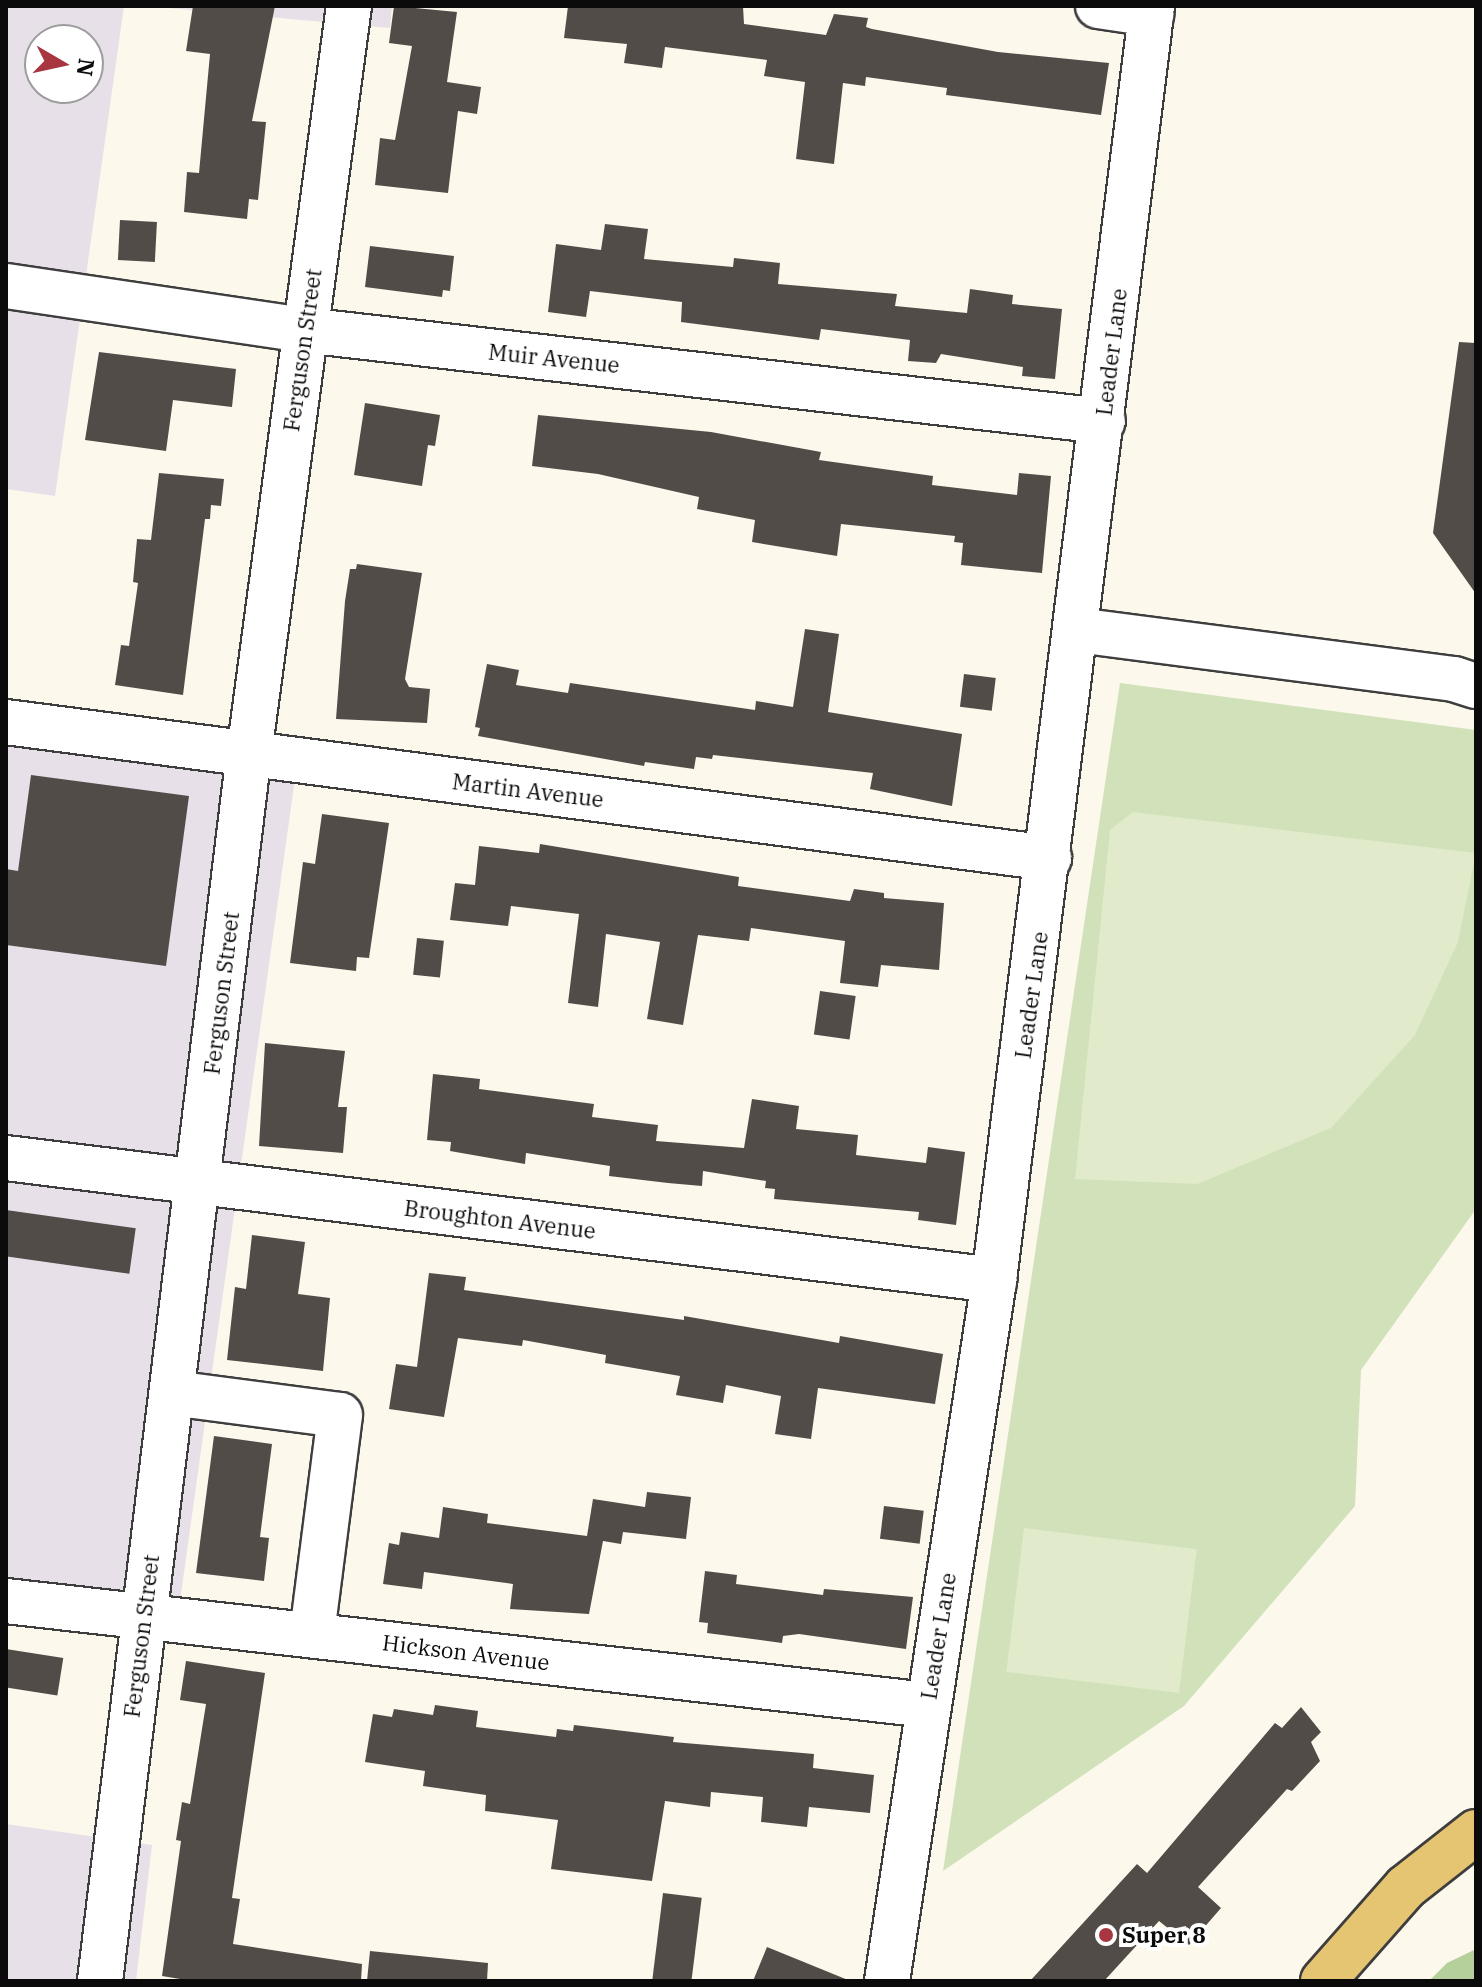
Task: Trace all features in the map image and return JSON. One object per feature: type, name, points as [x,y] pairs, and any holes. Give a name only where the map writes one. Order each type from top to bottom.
[{"type":"main road","points":[[1323,1981],[1406,1887],[1476,1832]]},
{"type":"street","name":"Ferguson Street","points":[[100,1981],[143,1614],[200,1182],[249,754],[349,6]]},
{"type":"street","points":[[1098,6],[1151,10]]},
{"type":"street","name":"Leader Lane","points":[[887,1981],[994,1280],[1049,858],[1151,10]]},
{"type":"street","name":"Muir Avenue","points":[[6,286],[304,330],[1103,421]]},
{"type":"street","points":[[1077,630],[1454,679],[1476,686]]},
{"type":"street","name":"Martin Avenue","points":[[6,722],[1049,858]]},
{"type":"street","name":"Broughton Avenue","points":[[6,1158],[994,1280]]},
{"type":"street","points":[[172,1393],[340,1415],[312,1634]]},
{"type":"street","name":"Hickson Avenue","points":[[6,1601],[72,1611],[143,1614],[927,1705]]},
{"type":"shaded area","points":[[6,6],[124,6],[55,496],[6,489]]},
{"type":"shaded area","points":[[146,6],[392,6],[390,28]]},
{"type":"shaded area","points":[[6,703],[300,743],[174,1644],[6,1625]]},
{"type":"shaded area","points":[[6,1824],[152,1845],[136,1981],[6,1981]]},
{"type":"green space","points":[[1120,683],[1476,730],[1476,1209],[1361,1370],[1355,1506],[1184,1706],[943,1871]]},
{"type":"green space","points":[[1133,812],[1476,853],[1458,942],[1415,1035],[1331,1128],[1197,1184],[1075,1179],[1110,830]]},
{"type":"green space","points":[[1024,1528],[1197,1549],[1179,1693],[1006,1672]]},
{"type":"green space","points":[[1476,1949],[1476,1981],[1429,1981],[1447,1963]]},
{"type":"building","points":[[193,6],[275,6],[252,121],[266,122],[258,200],[249,199],[247,219],[184,212],[187,172],[199,173],[210,54],[186,51]]},
{"type":"building","points":[[394,6],[457,12],[447,82],[481,87],[477,114],[458,111],[448,193],[375,185],[380,138],[395,140],[412,46],[389,43]]},
{"type":"building","points":[[568,6],[743,6],[744,24],[826,35],[834,14],[868,18],[866,27],[872,29],[998,52],[1109,63],[1101,115],[946,95],[947,88],[866,77],[865,86],[843,83],[834,164],[796,159],[805,82],[764,76],[767,60],[665,47],[662,68],[624,63],[627,44],[564,38]]},
{"type":"building","points":[[120,220],[157,222],[155,262],[118,260]]},
{"type":"building","points":[[605,224],[648,229],[644,259],[733,267],[734,258],[780,263],[778,284],[897,294],[895,306],[967,313],[970,289],[1013,295],[1012,304],[1062,309],[1055,379],[1022,376],[1023,367],[941,354],[936,363],[908,361],[910,340],[821,329],[819,340],[681,322],[682,302],[590,291],[586,317],[548,312],[556,244],[601,250]]},
{"type":"building","points":[[370,246],[454,256],[450,291],[443,290],[442,297],[365,287]]},
{"type":"building","points":[[1459,342],[1476,343],[1476,594],[1433,533]]},
{"type":"building","points":[[99,352],[236,369],[232,407],[173,400],[166,451],[85,440]]},
{"type":"building","points":[[365,403],[440,415],[435,446],[428,445],[422,486],[354,475]]},
{"type":"building","points":[[538,415],[711,432],[821,452],[819,460],[933,476],[932,485],[1017,495],[1019,473],[1051,476],[1042,573],[961,565],[963,543],[954,542],[955,536],[841,524],[837,556],[752,542],[755,520],[697,509],[699,497],[598,474],[532,466]]},
{"type":"building","points":[[159,473],[224,479],[221,506],[211,505],[210,519],[205,519],[183,695],[115,685],[121,645],[129,646],[138,583],[133,582],[137,539],[151,540]]},
{"type":"building","points":[[357,564],[422,573],[405,679],[409,687],[430,689],[427,723],[336,719],[345,601],[350,569],[356,569]]},
{"type":"building","points":[[805,629],[839,634],[828,712],[962,734],[952,806],[870,789],[873,773],[713,755],[712,759],[696,757],[694,769],[645,762],[644,766],[478,736],[480,728],[475,727],[487,664],[519,670],[516,685],[568,693],[570,683],[755,710],[756,701],[793,707]]},
{"type":"building","points":[[964,674],[996,678],[992,711],[960,707]]},
{"type":"building","points":[[31,775],[189,796],[166,966],[6,945],[6,869],[18,871]]},
{"type":"building","points":[[322,814],[389,823],[369,958],[357,957],[356,971],[290,963],[303,862],[315,864]]},
{"type":"building","points":[[540,844],[739,877],[738,886],[850,901],[854,889],[884,893],[884,898],[944,903],[939,970],[881,965],[878,987],[840,983],[845,941],[751,928],[749,941],[698,935],[683,1025],[647,1019],[660,942],[606,934],[598,1007],[568,1003],[579,914],[511,906],[508,926],[450,920],[455,883],[475,885],[479,846],[539,853]]},
{"type":"building","points":[[417,938],[444,941],[440,978],[413,975]]},
{"type":"building","points":[[820,991],[856,996],[850,1040],[814,1035]]},
{"type":"building","points":[[265,1043],[345,1051],[338,1107],[347,1107],[343,1153],[259,1146]]},
{"type":"building","points":[[433,1074],[480,1079],[479,1089],[594,1104],[592,1117],[658,1125],[656,1141],[744,1148],[752,1099],[799,1106],[796,1129],[858,1135],[856,1155],[926,1163],[928,1147],[965,1152],[956,1225],[918,1220],[919,1212],[774,1199],[775,1189],[765,1188],[766,1181],[703,1171],[702,1186],[609,1176],[610,1166],[526,1153],[525,1164],[450,1151],[451,1142],[427,1140]]},
{"type":"building","points":[[6,1210],[136,1228],[129,1274],[6,1256]]},
{"type":"building","points":[[252,1235],[305,1242],[298,1294],[330,1298],[323,1371],[227,1360],[235,1287],[246,1289]]},
{"type":"building","points":[[429,1273],[466,1277],[464,1290],[684,1320],[684,1316],[839,1343],[840,1336],[943,1354],[935,1404],[818,1388],[811,1439],[775,1434],[781,1396],[726,1385],[723,1403],[676,1395],[680,1376],[605,1363],[606,1355],[523,1340],[522,1346],[458,1338],[444,1417],[389,1409],[396,1364],[417,1367]]},
{"type":"building","points":[[214,1436],[272,1444],[260,1537],[269,1538],[264,1581],[196,1573]]},
{"type":"building","points":[[647,1492],[691,1497],[686,1539],[623,1532],[621,1544],[603,1541],[589,1614],[510,1609],[513,1584],[424,1572],[422,1589],[383,1584],[389,1543],[399,1545],[401,1532],[439,1538],[443,1507],[488,1514],[487,1523],[587,1536],[593,1499],[645,1507]]},
{"type":"building","points":[[884,1506],[924,1511],[920,1544],[880,1539]]},
{"type":"building","points":[[705,1571],[737,1575],[736,1584],[823,1595],[824,1589],[913,1597],[906,1649],[799,1634],[783,1636],[782,1643],[707,1633],[708,1623],[699,1622]]},
{"type":"building","points":[[6,1649],[63,1658],[57,1696],[6,1687]]},
{"type":"building","points":[[186,1661],[265,1673],[232,1898],[240,1899],[233,1944],[362,1964],[361,1981],[192,1981],[162,1976],[181,1841],[176,1840],[182,1802],[190,1804],[206,1704],[180,1700]]},
{"type":"building","points":[[435,1705],[478,1711],[476,1727],[556,1737],[557,1729],[573,1731],[574,1725],[674,1737],[673,1742],[814,1754],[813,1768],[874,1775],[870,1813],[809,1807],[807,1827],[761,1822],[763,1797],[711,1792],[710,1807],[665,1801],[652,1881],[551,1869],[558,1820],[485,1811],[486,1795],[423,1786],[425,1771],[365,1762],[373,1714],[392,1717],[394,1709],[433,1715]]},
{"type":"building","points":[[1301,1707],[1321,1732],[1311,1742],[1320,1761],[1292,1791],[1287,1789],[1198,1887],[1221,1908],[1189,1945],[1159,1921],[1104,1981],[1030,1981],[1137,1864],[1147,1873],[1275,1723],[1282,1728]]},
{"type":"building","points":[[663,1893],[702,1898],[691,1981],[652,1981]]},
{"type":"building","points":[[767,1947],[848,1980],[848,1981],[753,1981]]},
{"type":"building","points":[[370,1951],[488,1963],[487,1981],[367,1981]]},
{"type":"place","name":"Super 8","points":[[1106,1935]]}]
